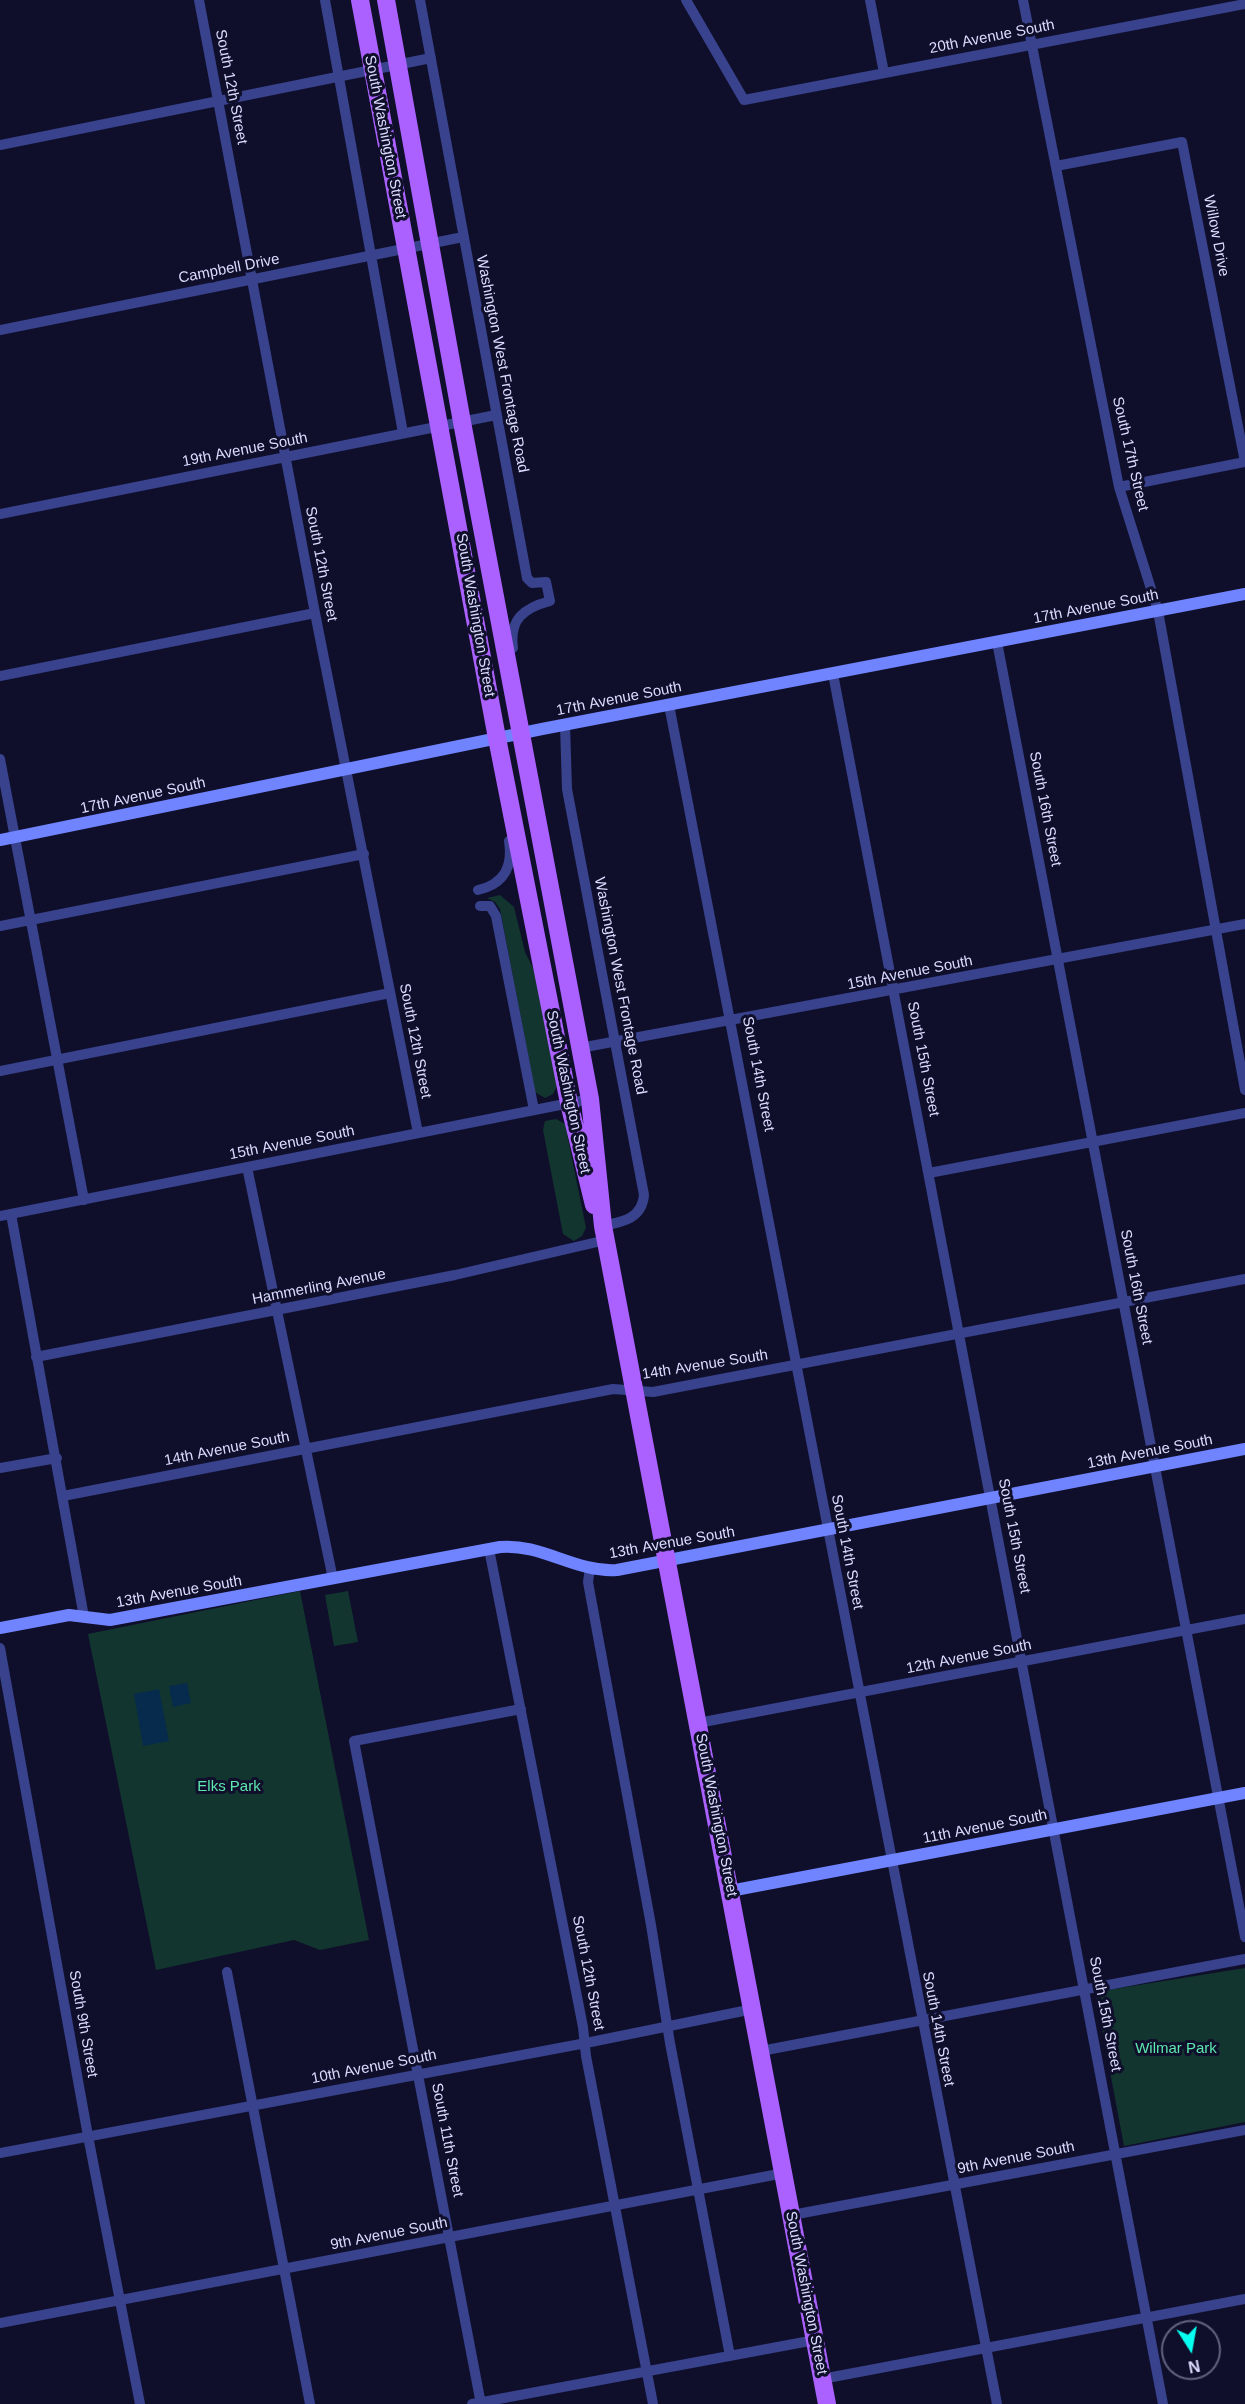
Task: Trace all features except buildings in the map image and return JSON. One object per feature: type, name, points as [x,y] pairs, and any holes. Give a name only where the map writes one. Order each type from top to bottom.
[{"type":"main road","name":"South Washington Street","points":[[360,0],[507,791],[581,1160],[604,1233]]},
{"type":"main road","name":"South Washington Street","points":[[386,0],[462,422],[590,1099],[604,1233],[827,2404]]},
{"type":"street","name":"South 12th Street","points":[[199,0],[315,613],[418,1133]]},
{"type":"street","points":[[325,0],[403,433]]},
{"type":"street","name":"Washington West Frontage Road","points":[[420,0],[526,578],[532,583],[546,582],[550,601],[524,610],[515,623],[512,632],[515,682],[513,694]]},
{"type":"street","name":"20th Avenue South","points":[[686,0],[744,100],[1245,4]]},
{"type":"street","points":[[870,0],[884,73]]},
{"type":"street","name":"South 17th Street","points":[[1023,0],[1119,487],[1158,611],[1214,930],[1245,1090]]},
{"type":"street","points":[[0,145],[430,58]]},
{"type":"street","name":"Willow Drive","points":[[1056,166],[1182,142],[1245,462],[1119,487]]},
{"type":"street","name":"Campbell Drive","points":[[0,330],[463,237]]},
{"type":"street","name":"19th Avenue South","points":[[0,514],[496,415]]},
{"type":"street","name":"17th Avenue South","points":[[0,840],[497,738],[1245,594]]},
{"type":"street","points":[[0,676],[315,613]]},
{"type":"street","name":"South 16th Street","points":[[997,642],[1245,1937]]},
{"type":"street","name":"South 15th Street","points":[[833,674],[992,1497],[1163,2404]]},
{"type":"street","name":"South 14th Street","points":[[669,705],[734,1021],[827,1530],[952,2186],[997,2404]]},
{"type":"street","name":"Washington West Frontage Road","points":[[565,725],[567,789],[643,1203],[629,1220],[604,1233]]},
{"type":"street","points":[[0,759],[84,1200]]},
{"type":"street","points":[[478,890],[501,879],[509,865],[510,850],[503,809],[507,791]]},
{"type":"street","points":[[0,926],[364,854]]},
{"type":"street","points":[[480,906],[492,908],[498,926],[534,1110]]},
{"type":"street","name":"15th Avenue South","points":[[580,1048],[895,992],[1245,924]]},
{"type":"street","points":[[0,1071],[390,993]]},
{"type":"street","name":"15th Avenue South","points":[[6,1215],[590,1099]]},
{"type":"street","points":[[929,1173],[1245,1113]]},
{"type":"street","points":[[247,1167],[333,1579]]},
{"type":"street","points":[[6,1215],[57,1458],[84,1617]]},
{"type":"street","name":"Hammerling Avenue","points":[[36,1357],[455,1275],[604,1233]]},
{"type":"street","name":"14th Avenue South","points":[[63,1496],[613,1389],[653,1392],[1245,1279]]},
{"type":"street","name":"13th Avenue South","points":[[0,1628],[69,1615],[110,1620],[489,1549],[522,1547],[590,1568],[617,1570],[1245,1449]]},
{"type":"street","points":[[0,1468],[57,1458]]},
{"type":"street","name":"South 12th Street","points":[[489,1549],[586,2043],[653,2404]]},
{"type":"street","points":[[590,1568],[588,1582],[667,2026],[730,2355]]},
{"type":"street","name":"12th Avenue South","points":[[698,1723],[1245,1619]]},
{"type":"street","name":"South 9th Street","points":[[0,1648],[88,2136],[140,2404]]},
{"type":"street","name":"South 11th Street","points":[[478,2404],[450,2237],[354,1741],[521,1709]]},
{"type":"street","name":"11th Avenue South","points":[[730,1891],[1245,1793]]},
{"type":"street","points":[[761,2051],[1245,1959]]},
{"type":"street","points":[[227,1972],[310,2404]]},
{"type":"street","name":"10th Avenue South","points":[[0,2153],[586,2043],[753,2009]]},
{"type":"street","name":"9th Avenue South","points":[[792,2215],[1245,2130]]},
{"type":"street","name":"9th Avenue South","points":[[0,2323],[700,2191],[784,2173]]},
{"type":"street","points":[[822,2379],[1245,2299]]},
{"type":"street","points":[[478,2404],[815,2340]]},
{"type":"green space","points":[[500,895],[514,907],[525,952],[536,974],[557,1086],[553,1094],[545,1098],[535,1092],[500,909],[495,902],[487,898]]},
{"type":"green space","points":[[556,1119],[565,1124],[586,1228],[582,1236],[574,1241],[563,1234],[543,1130],[545,1121]]},
{"type":"green space","name":"Elks Park","points":[[300,1591],[369,1940],[320,1950],[294,1940],[156,1970],[88,1634]]},
{"type":"green space","points":[[348,1591],[358,1642],[334,1646],[325,1595]]},
{"type":"green space","name":"Wilmar Park","points":[[1245,1968],[1245,2122],[1124,2146],[1095,1992]]},
{"type":"water","points":[[187,1683],[191,1703],[173,1707],[169,1686]]},
{"type":"water","points":[[159,1689],[169,1741],[143,1746],[134,1694]]}]
